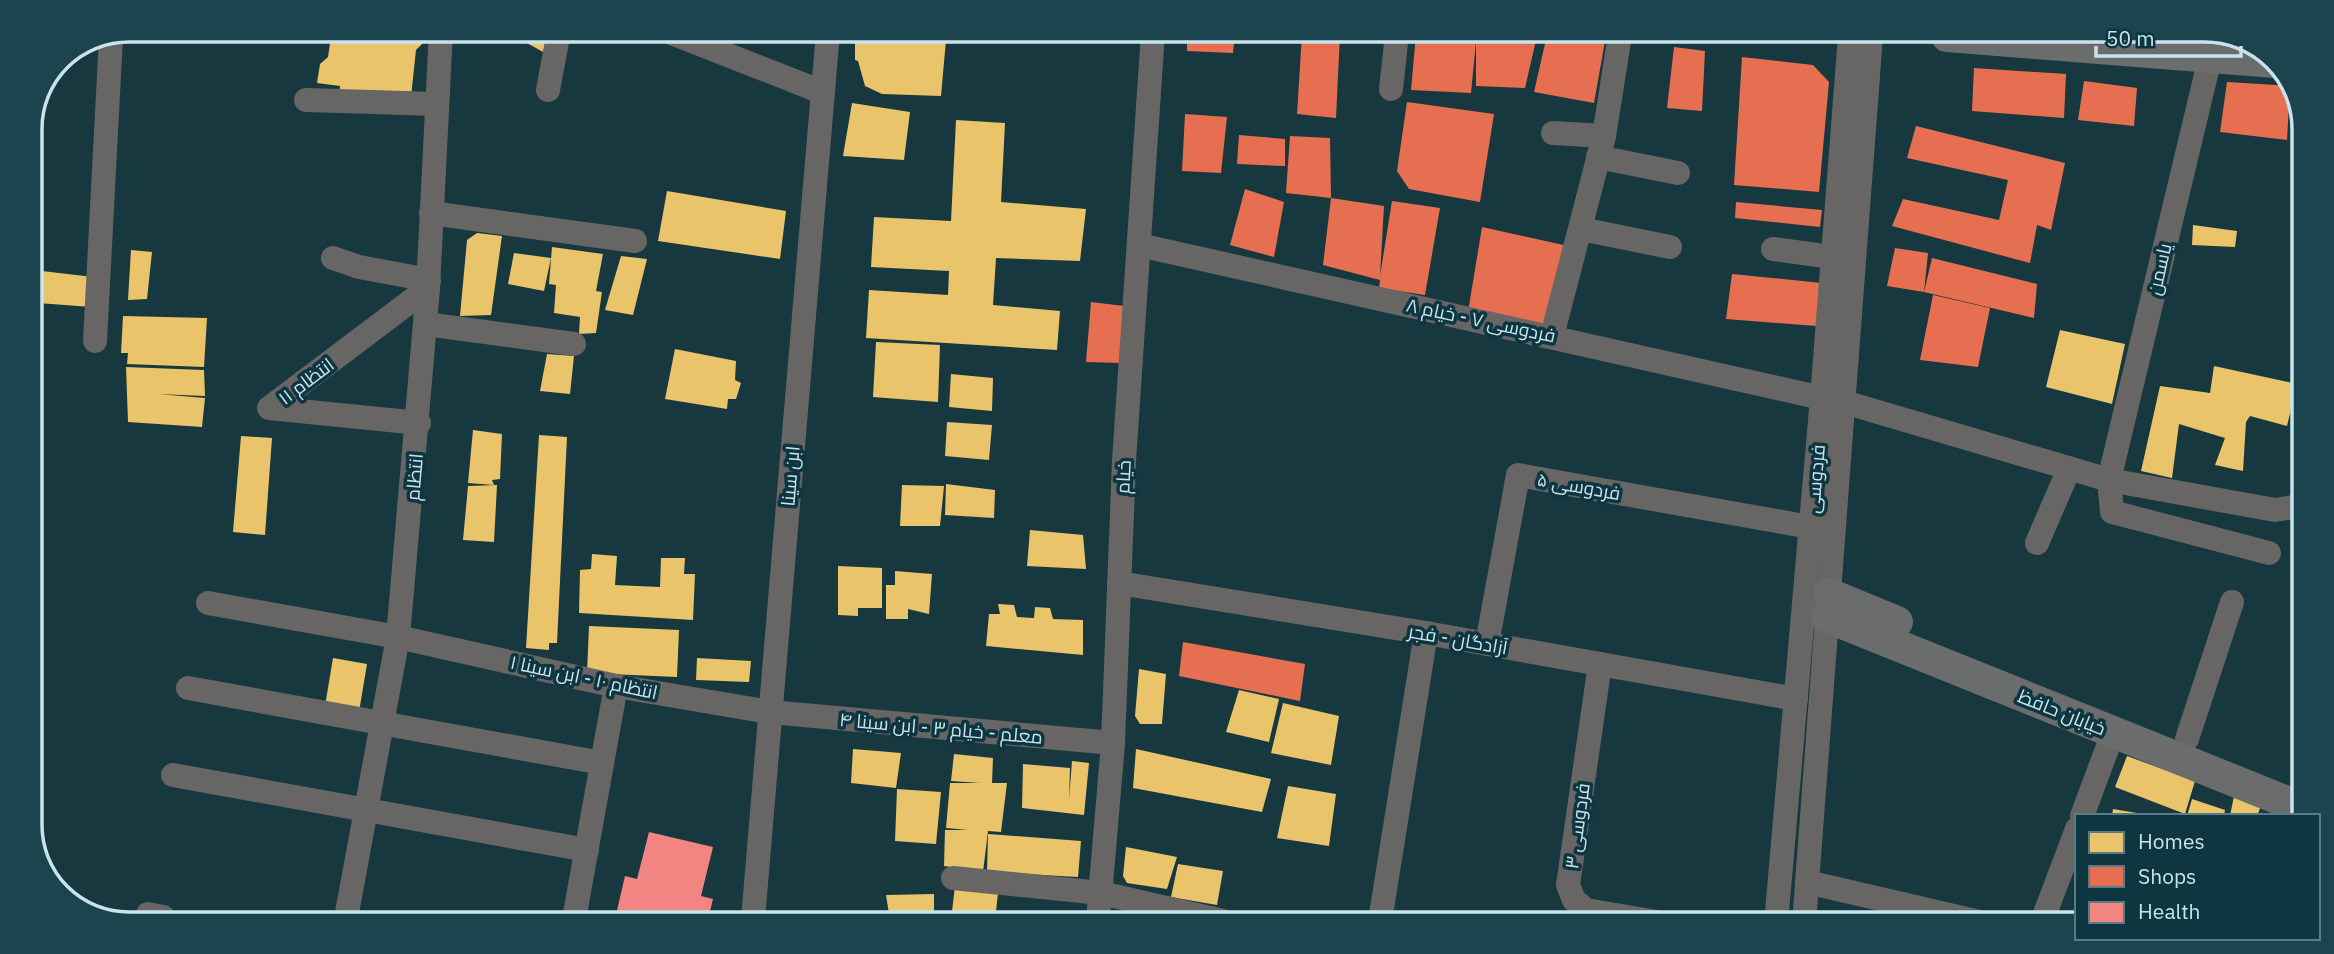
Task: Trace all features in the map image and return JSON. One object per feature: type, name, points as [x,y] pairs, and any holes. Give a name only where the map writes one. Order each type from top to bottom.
[{"type":"main road","points":[[2045,42],[2259,61]]},
{"type":"main road","name":"خیابان حافظ","points":[[1828,605],[2113,733],[2292,804]]},
{"type":"main road","name":"خیابان حافظ","points":[[1828,605],[2292,780]]},
{"type":"street","name":"انتظام","points":[[347,912],[398,638],[419,423],[441,42]]},
{"type":"street","points":[[548,90],[557,42]]},
{"type":"street","points":[[694,42],[822,92]]},
{"type":"street","name":"ابن سینا","points":[[754,912],[827,42]]},
{"type":"street","name":"خیام","points":[[1099,912],[1113,743],[1119,583],[1152,42]]},
{"type":"street","points":[[1391,89],[1396,42]]},
{"type":"street","points":[[1552,336],[1601,146],[1619,42]]},
{"type":"street","name":"فردوسی","points":[[1805,912],[1828,605],[1833,400],[1832,257],[1850,42]]},
{"type":"street","name":"فردوسی","points":[[1777,912],[1810,527],[1833,400],[1870,42]]},
{"type":"street","points":[[95,341],[111,45]]},
{"type":"street","name":"یاسمن","points":[[2109,480],[2210,58]]},
{"type":"street","points":[[306,100],[437,104]]},
{"type":"street","points":[[1553,133],[1601,146],[1678,173]]},
{"type":"street","points":[[432,213],[635,241]]},
{"type":"street","points":[[1581,229],[1670,247]]},
{"type":"street","name":"فردوسی ۷ - خیام ۸","points":[[1139,245],[1833,400],[2109,480],[2276,510],[2292,507]]},
{"type":"street","points":[[1773,249],[1832,257]]},
{"type":"street","points":[[333,258],[429,284]]},
{"type":"street","name":"انتظام ۱۱","points":[[419,423],[269,408],[429,284]]},
{"type":"street","points":[[426,324],[574,344]]},
{"type":"street","points":[[2038,543],[2069,469]]},
{"type":"street","name":"فردوسی ۵","points":[[1487,644],[1518,475],[1810,527]]},
{"type":"street","points":[[2109,480],[2112,512],[2269,553]]},
{"type":"street","name":"آزادگان - فجر","points":[[1119,583],[1426,633],[1796,699]]},
{"type":"street","points":[[2187,739],[2232,602]]},
{"type":"street","name":"انتظام ۱۰ - ابن سینا ۱","points":[[208,603],[398,638],[616,686],[770,712]]},
{"type":"street","points":[[1381,912],[1426,633]]},
{"type":"street","name":"فردوسی ۳","points":[[1598,912],[1586,910],[1574,900],[1568,885],[1600,664]]},
{"type":"street","points":[[575,912],[616,686]]},
{"type":"street","points":[[188,688],[602,763]]},
{"type":"street","name":"معلم - خیام ۳ - ابن سینا ۴","points":[[770,712],[1113,743]]},
{"type":"street","points":[[2083,814],[2113,733]]},
{"type":"street","points":[[173,775],[587,850]]},
{"type":"street","points":[[2046,912],[2075,834]]},
{"type":"street","points":[[953,878],[1101,892],[1185,912]]},
{"type":"street","points":[[1807,882],[1937,912]]},
{"type":"building: Homes","points":[[330,42],[424,42],[416,50],[410,106],[339,95],[340,86],[317,83],[320,64],[328,57]]},
{"type":"building: Homes","points":[[525,42],[548,42],[545,53]]},
{"type":"building: Homes","points":[[855,42],[946,42],[941,96],[882,94],[865,86],[858,61],[855,60]]},
{"type":"building: Homes","points":[[852,103],[910,112],[904,160],[843,156]]},
{"type":"building: Homes","points":[[956,120],[1005,123],[1001,202],[1086,209],[1080,261],[996,258],[993,305],[1060,311],[1057,350],[866,338],[869,290],[948,295],[949,271],[871,267],[874,217],[951,221]]},
{"type":"building: Homes","points":[[667,191],[786,211],[780,259],[658,241]]},
{"type":"building: Homes","points":[[2193,225],[2237,231],[2235,247],[2192,245]]},
{"type":"building: Homes","points":[[477,233],[502,236],[491,315],[460,316],[467,240]]},
{"type":"building: Homes","points":[[552,247],[603,254],[596,291],[602,292],[596,333],[579,334],[580,317],[554,313],[556,285],[549,284]]},
{"type":"building: Homes","points":[[131,250],[152,252],[147,299],[128,300]]},
{"type":"building: Homes","points":[[514,253],[551,258],[544,291],[508,284]]},
{"type":"building: Homes","points":[[621,256],[647,259],[633,315],[605,310]]},
{"type":"building: Homes","points":[[42,271],[93,277],[91,307],[42,303]]},
{"type":"building: Homes","points":[[123,316],[207,318],[204,367],[127,364],[128,353],[121,353]]},
{"type":"building: Homes","points":[[2060,330],[2125,344],[2112,404],[2046,387]]},
{"type":"building: Homes","points":[[876,342],[940,345],[938,402],[873,397]]},
{"type":"building: Homes","points":[[675,349],[736,361],[735,380],[741,383],[736,399],[728,399],[727,409],[665,399]]},
{"type":"building: Homes","points":[[547,354],[574,356],[570,394],[540,391]]},
{"type":"building: Homes","points":[[2214,366],[2292,383],[2292,405],[2287,426],[2250,416],[2246,422],[2243,471],[2215,465],[2225,438],[2179,424],[2172,478],[2141,471],[2160,386],[2210,393]]},
{"type":"building: Homes","points":[[126,367],[204,370],[205,396],[158,394],[205,398],[202,427],[128,422]]},
{"type":"building: Homes","points":[[951,374],[993,378],[992,411],[949,407]]},
{"type":"building: Homes","points":[[947,422],[992,425],[989,460],[945,456]]},
{"type":"building: Homes","points":[[473,430],[502,434],[500,479],[492,480],[494,485],[468,483]]},
{"type":"building: Homes","points":[[539,435],[567,437],[557,643],[549,643],[549,650],[526,648]]},
{"type":"building: Homes","points":[[241,436],[272,438],[265,535],[233,532]]},
{"type":"building: Homes","points":[[946,484],[995,490],[994,518],[945,515]]},
{"type":"building: Homes","points":[[497,485],[494,542],[463,540],[468,486]]},
{"type":"building: Homes","points":[[902,485],[944,486],[940,526],[900,526]]},
{"type":"building: Homes","points":[[1030,530],[1083,535],[1086,569],[1027,566]]},
{"type":"building: Homes","points":[[592,554],[617,556],[615,585],[660,587],[661,558],[685,558],[684,574],[695,574],[693,620],[579,613],[580,570],[591,569]]},
{"type":"building: Homes","points":[[838,566],[882,568],[882,608],[858,608],[858,616],[838,615]]},
{"type":"building: Homes","points":[[895,571],[932,574],[929,614],[908,609],[908,619],[886,619],[886,585],[895,585]]},
{"type":"building: Homes","points":[[998,604],[1014,605],[1017,617],[1034,618],[1035,607],[1050,608],[1053,619],[1083,620],[1083,655],[986,646],[989,614],[1000,614]]},
{"type":"building: Homes","points":[[589,626],[679,630],[677,677],[587,673]]},
{"type":"building: Homes","points":[[333,658],[367,664],[358,718],[324,712]]},
{"type":"building: Homes","points":[[697,658],[751,661],[749,682],[696,680]]},
{"type":"building: Homes","points":[[1139,669],[1166,674],[1162,724],[1140,724],[1135,716]]},
{"type":"building: Homes","points":[[1239,690],[1279,699],[1269,742],[1226,732]]},
{"type":"building: Homes","points":[[1283,703],[1339,716],[1331,765],[1271,753]]},
{"type":"building: Homes","points":[[853,749],[901,753],[896,788],[851,783]]},
{"type":"building: Homes","points":[[1136,749],[1271,779],[1262,812],[1133,788]]},
{"type":"building: Homes","points":[[954,754],[993,758],[992,783],[1007,783],[1001,832],[988,831],[983,872],[944,866],[945,830],[968,830],[946,828],[950,783],[980,783],[951,781]]},
{"type":"building: Homes","points":[[2127,756],[2195,781],[2185,814],[2115,787]]},
{"type":"building: Homes","points":[[1072,761],[1089,763],[1084,815],[1022,808],[1023,764],[1070,768],[1069,799]]},
{"type":"building: Homes","points":[[1288,786],[1336,794],[1329,846],[1277,838]]},
{"type":"building: Homes","points":[[897,789],[941,792],[936,844],[895,841]]},
{"type":"building: Homes","points":[[2234,796],[2263,801],[2258,814],[2230,814]]},
{"type":"building: Homes","points":[[2192,799],[2225,810],[2224,814],[2188,814]]},
{"type":"building: Homes","points":[[2113,809],[2143,814],[2112,814]]},
{"type":"building: Homes","points":[[988,834],[1081,841],[1078,877],[987,872]]},
{"type":"building: Homes","points":[[1126,847],[1177,857],[1167,889],[1127,883],[1123,876]]},
{"type":"building: Homes","points":[[1178,864],[1223,871],[1217,905],[1171,897]]},
{"type":"building: Homes","points":[[955,886],[998,893],[996,912],[952,912]]},
{"type":"building: Homes","points":[[934,894],[934,912],[889,912],[886,895]]},
{"type":"building: Shops","points":[[1187,42],[1234,42],[1233,53],[1187,51]]},
{"type":"building: Shops","points":[[1302,42],[1340,42],[1336,118],[1297,114]]},
{"type":"building: Shops","points":[[1415,42],[1476,42],[1471,93],[1411,90]]},
{"type":"building: Shops","points":[[1476,42],[1536,42],[1525,88],[1476,86]]},
{"type":"building: Shops","points":[[1545,42],[1605,42],[1594,103],[1534,92]]},
{"type":"building: Shops","points":[[1674,47],[1705,51],[1702,111],[1667,108]]},
{"type":"building: Shops","points":[[1742,57],[1813,65],[1829,82],[1819,192],[1734,185]]},
{"type":"building: Shops","points":[[1974,68],[2066,74],[2064,118],[1972,111]]},
{"type":"building: Shops","points":[[2084,81],[2137,88],[2134,126],[2078,120]]},
{"type":"building: Shops","points":[[2227,82],[2280,85],[2289,108],[2287,140],[2220,132]]},
{"type":"building: Shops","points":[[1407,102],[1494,114],[1480,202],[1409,189],[1397,171]]},
{"type":"building: Shops","points":[[1185,114],[1227,117],[1221,173],[1182,171]]},
{"type":"building: Shops","points":[[1916,126],[2065,163],[2051,230],[2037,225],[2030,263],[1892,226],[1903,199],[1999,220],[2008,180],[1907,158]]},
{"type":"building: Shops","points":[[1239,135],[1285,139],[1285,166],[1237,164]]},
{"type":"building: Shops","points":[[1290,136],[1330,138],[1331,198],[1286,193]]},
{"type":"building: Shops","points":[[1245,189],[1284,202],[1274,257],[1230,245]]},
{"type":"building: Shops","points":[[1331,198],[1384,206],[1380,276],[1392,201],[1440,208],[1425,295],[1379,288],[1380,280],[1323,265]]},
{"type":"building: Shops","points":[[1736,202],[1822,210],[1820,227],[1735,218]]},
{"type":"building: Shops","points":[[1482,227],[1568,246],[1544,329],[1468,312]]},
{"type":"building: Shops","points":[[1895,248],[1928,253],[1924,292],[1887,286]]},
{"type":"building: Shops","points":[[1932,258],[2037,284],[2034,318],[1924,292]]},
{"type":"building: Shops","points":[[1732,274],[1822,283],[1817,326],[1726,319]]},
{"type":"building: Shops","points":[[1933,295],[1990,308],[1978,367],[1920,360]]},
{"type":"building: Shops","points":[[1091,302],[1124,306],[1122,363],[1086,362]]},
{"type":"building: Shops","points":[[1183,642],[1305,664],[1300,701],[1179,676]]},
{"type":"building: Health","points":[[649,832],[713,847],[701,896],[713,899],[710,912],[617,912],[625,876],[637,879]]}]
